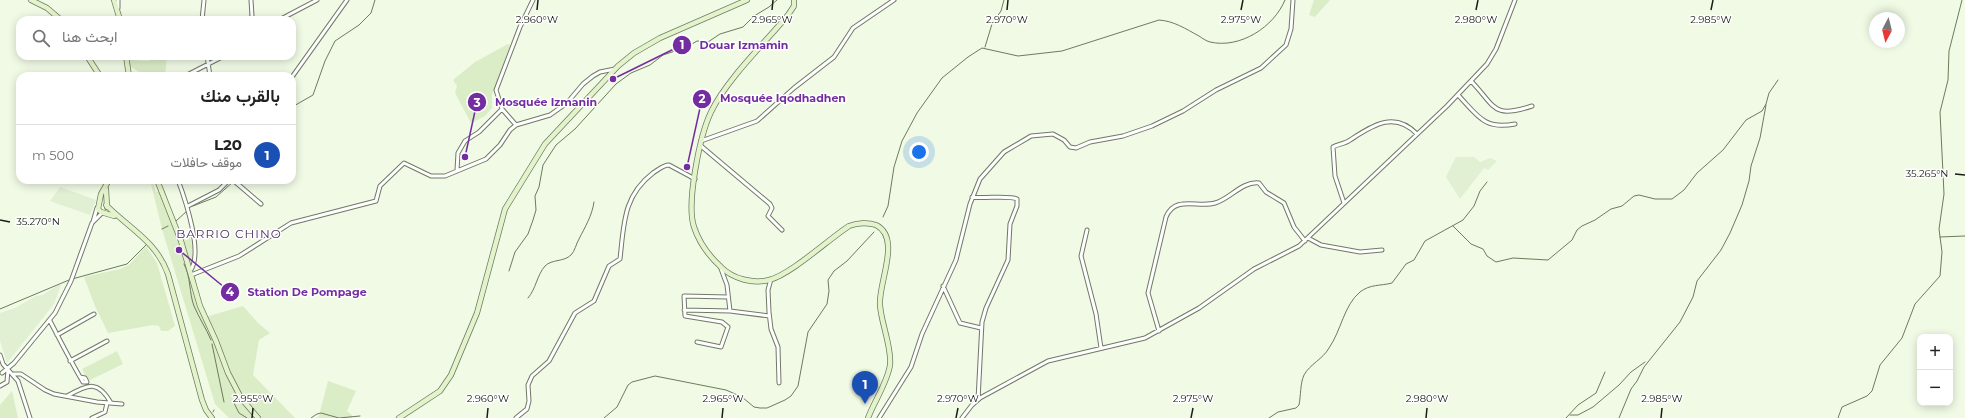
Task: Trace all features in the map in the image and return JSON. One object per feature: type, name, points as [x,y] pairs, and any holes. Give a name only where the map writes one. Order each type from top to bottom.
[{"type":"street","points":[[31,0],[47,8],[56,16]]},
{"type":"street","points":[[114,0],[118,8]]},
{"type":"street","points":[[118,0],[119,16]]},
{"type":"street","points":[[202,16],[204,0]]},
{"type":"street","points":[[251,0],[252,16]]},
{"type":"street","points":[[286,16],[317,0]]},
{"type":"street","points":[[296,72],[347,0]]},
{"type":"street","points":[[516,125],[502,109],[496,90],[520,27],[533,0]]},
{"type":"street","points":[[399,418],[427,401],[446,384],[456,365],[477,313],[500,221],[509,199],[545,144],[615,69],[634,53],[660,38],[747,0]]},
{"type":"street","points":[[794,0],[794,6],[788,15],[732,81],[715,104],[709,117],[701,143],[695,179],[692,210],[694,227],[706,250],[727,272],[743,279],[759,281],[771,279],[786,272],[849,226],[856,223],[874,224],[885,233],[888,240],[888,256],[882,284],[880,304],[890,363],[868,418]]},
{"type":"street","points":[[701,143],[757,121],[794,88],[831,60],[853,28],[894,0]]},
{"type":"street","points":[[879,418],[911,367],[922,334],[956,260],[972,197],[980,179],[994,162],[1009,148],[1026,138],[1036,135],[1053,134],[1064,140],[1070,147],[1076,148],[1090,142],[1123,136],[1165,120],[1216,90],[1254,72],[1286,45],[1291,29],[1293,0]]},
{"type":"street","points":[[962,418],[978,400],[993,390],[1048,361],[1138,340],[1159,331],[1199,308],[1254,268],[1292,250],[1307,240],[1458,95],[1487,64],[1496,49],[1515,0]]},
{"type":"street","points":[[90,60],[97,72]]},
{"type":"street","points":[[126,60],[128,72]]},
{"type":"street","points":[[206,60],[209,72]]},
{"type":"street","points":[[193,72],[216,60]]},
{"type":"street","points":[[191,273],[239,256],[291,223],[376,201],[380,186],[404,163],[431,176],[445,176],[486,159],[500,145],[510,130],[516,125],[550,115],[567,103],[583,84],[594,76],[600,72],[615,69]]},
{"type":"street","points":[[1471,81],[1491,106],[1497,110],[1510,111],[1532,106]]},
{"type":"street","points":[[1458,95],[1474,112],[1491,125],[1503,126],[1515,124]]},
{"type":"street","points":[[457,170],[458,153],[465,141],[479,132],[502,109]]},
{"type":"street","points":[[1344,204],[1335,176],[1333,148],[1346,143],[1365,129],[1382,122],[1408,126],[1418,134]]},
{"type":"street","points":[[701,143],[770,204],[772,208],[768,216],[782,230]]},
{"type":"street","points":[[516,418],[527,409],[529,401],[528,385],[530,380],[549,361],[575,313],[594,301],[609,266],[620,258],[624,220],[635,189],[648,177],[664,166],[669,165],[695,179]]},
{"type":"street","points":[[1159,331],[1148,293],[1166,217],[1173,206],[1188,202],[1200,204],[1217,203],[1246,186],[1259,183],[1266,192],[1284,203],[1294,227],[1307,240],[1321,245],[1360,252],[1382,250]]},
{"type":"street","points":[[92,223],[107,208],[108,184]]},
{"type":"street","points":[[7,378],[1,373],[8,369],[50,321],[62,302],[108,184]]},
{"type":"street","points":[[158,184],[191,273],[203,314],[216,341],[232,382],[241,398],[258,418]]},
{"type":"street","points":[[180,184],[188,206],[192,223],[195,259],[191,273]]},
{"type":"street","points":[[188,206],[218,190],[225,184]]},
{"type":"street","points":[[238,184],[261,204]]},
{"type":"street","points":[[972,197],[999,199],[1013,197],[1017,199],[1018,204],[1010,224],[1008,260],[986,308],[981,328],[978,400]]},
{"type":"street","points":[[98,206],[102,203],[106,205],[149,242],[162,260],[168,274],[202,400],[212,418]]},
{"type":"street","points":[[98,206],[99,211],[120,218]]},
{"type":"street","points":[[1087,230],[1081,256],[1096,314],[1101,348]]},
{"type":"street","points":[[720,266],[727,285],[730,311]]},
{"type":"street","points":[[771,279],[768,290],[769,316],[771,329],[778,347],[779,383]]},
{"type":"street","points":[[943,286],[960,323],[981,328]]},
{"type":"street","points":[[697,342],[721,347],[728,327],[722,322],[686,317],[684,310],[684,296],[728,297]]},
{"type":"street","points":[[684,310],[730,311],[769,316]]},
{"type":"street","points":[[57,335],[94,314]]},
{"type":"street","points":[[50,321],[80,377]]},
{"type":"street","points":[[70,360],[107,341]]},
{"type":"street","points":[[0,355],[3,364],[18,381],[30,418]]},
{"type":"street","points":[[0,386],[6,383],[8,369]]},
{"type":"street","points":[[13,374],[21,374],[50,393],[122,404]]},
{"type":"street","points":[[67,396],[84,388],[97,387],[104,391],[109,403],[105,412],[92,418]]},
{"type":"shaded area","points":[[1314,0],[1330,0],[1315,17],[1309,15]]},
{"type":"shaded area","points":[[508,44],[511,46],[492,95],[492,108],[485,116],[471,123],[455,93],[457,86],[453,80],[475,62]]},
{"type":"shaded area","points":[[130,60],[167,60],[165,72],[139,72],[130,66]]},
{"type":"shaded area","points":[[1456,157],[1474,157],[1480,162],[1490,158],[1497,161],[1488,170],[1484,168],[1460,199],[1446,177]]},
{"type":"shaded area","points":[[151,184],[153,184],[156,192],[165,190],[178,238],[191,235],[193,261],[202,318],[243,306],[258,323],[270,333],[259,340],[253,375],[295,418],[229,418],[215,404],[162,229]]},
{"type":"shaded area","points":[[60,187],[96,200],[90,215],[50,201]]},
{"type":"shaded area","points":[[146,246],[157,263],[175,326],[168,331],[161,331],[159,326],[153,325],[108,333],[95,306],[84,277],[120,269],[129,265]]},
{"type":"shaded area","points":[[58,285],[61,285],[54,304],[7,363],[0,340],[0,313],[15,308],[36,296],[43,295]]},
{"type":"shaded area","points":[[117,351],[123,364],[88,381],[82,369]]},
{"type":"shaded area","points":[[328,381],[356,391],[347,411],[352,415],[352,418],[316,418],[319,416]]},
{"type":"shaded area","points":[[12,391],[18,418],[0,418],[0,405]]},
{"type":"waterway","points":[[296,105],[313,95],[325,61],[335,41],[359,25],[371,13],[375,0]]},
{"type":"waterway","points":[[509,271],[515,252],[528,234],[533,220],[536,210],[535,196],[539,187],[543,165],[556,145],[575,129],[616,84],[631,73],[650,65],[663,55],[687,47],[697,41],[708,42],[720,34],[743,27],[754,16],[777,0]]},
{"type":"waterway","points":[[985,47],[992,24],[1001,11],[1004,0]]},
{"type":"waterway","points":[[883,217],[888,206],[894,167],[902,141],[917,113],[942,78],[982,48],[1018,56],[1062,51],[1159,20],[1180,26],[1210,42],[1233,42],[1255,34],[1264,27],[1273,19],[1285,0]]},
{"type":"waterway","points":[[1838,418],[1842,407],[1867,396],[1872,391],[1880,365],[1902,338],[1915,304],[1940,276],[1942,252],[1939,229],[1944,194],[1940,112],[1948,80],[1949,51],[1962,0]]},
{"type":"waterway","points":[[1453,226],[1471,244],[1483,249],[1487,256],[1496,262],[1513,258],[1548,260],[1572,240],[1577,230],[1582,226],[1595,220],[1611,209],[1622,206],[1634,196],[1639,195],[1655,199],[1672,199],[1684,190],[1697,173],[1723,150],[1746,120],[1762,111],[1769,93],[1778,80]]},
{"type":"waterway","points":[[1619,418],[1631,389],[1644,367],[1680,322],[1693,297],[1697,281],[1721,250],[1730,233],[1742,205],[1749,181],[1751,166],[1760,138],[1766,105]]},
{"type":"waterway","points":[[1269,418],[1278,412],[1296,408],[1299,405],[1304,375],[1329,348],[1337,334],[1346,311],[1355,297],[1364,289],[1392,283],[1406,264],[1414,260],[1425,241],[1463,220],[1474,206],[1480,191],[1487,182]]},
{"type":"waterway","points":[[193,206],[216,197],[231,184]]},
{"type":"waterway","points":[[528,298],[545,266],[551,262],[565,259],[572,253],[590,217],[594,202]]},
{"type":"waterway","points":[[176,221],[187,211]]},
{"type":"waterway","points":[[162,229],[168,226]]},
{"type":"waterway","points":[[604,418],[617,407],[628,385],[632,382],[655,376],[726,390],[742,397],[754,407],[760,408],[767,408],[791,396],[798,386],[808,332],[827,304],[829,291],[828,280],[834,271],[847,261],[874,232]]},
{"type":"waterway","points":[[1940,237],[1965,236]]},
{"type":"waterway","points":[[72,279],[127,264],[146,245]]},
{"type":"waterway","points":[[184,264],[188,274],[194,306],[211,340]]},
{"type":"waterway","points":[[0,309],[69,280]]},
{"type":"waterway","points":[[212,344],[224,402]]},
{"type":"waterway","points":[[1570,415],[1578,415],[1593,407],[1619,385],[1631,372],[1645,362]]},
{"type":"waterway","points":[[1566,418],[1578,405],[1596,393],[1605,372]]},
{"type":"waterway","points":[[233,401],[239,413],[247,418]]},
{"type":"waterway","points":[[311,418],[321,413],[339,418],[360,416]]},
{"type":"place","name":"Douar Izmamin","points":[[613,79]]},
{"type":"place","name":"Mosquée Izmanin","points":[[465,157]]},
{"type":"place","name":"Mosquée Iqodhadhen","points":[[687,167]]},
{"type":"place","name":"Station De Pompage","points":[[179,250]]},
{"type":"place","name":"L20","points":[[865,404]]},
{"type":"district","name":"BARRIO CHINO","points":[[229,234]]}]
